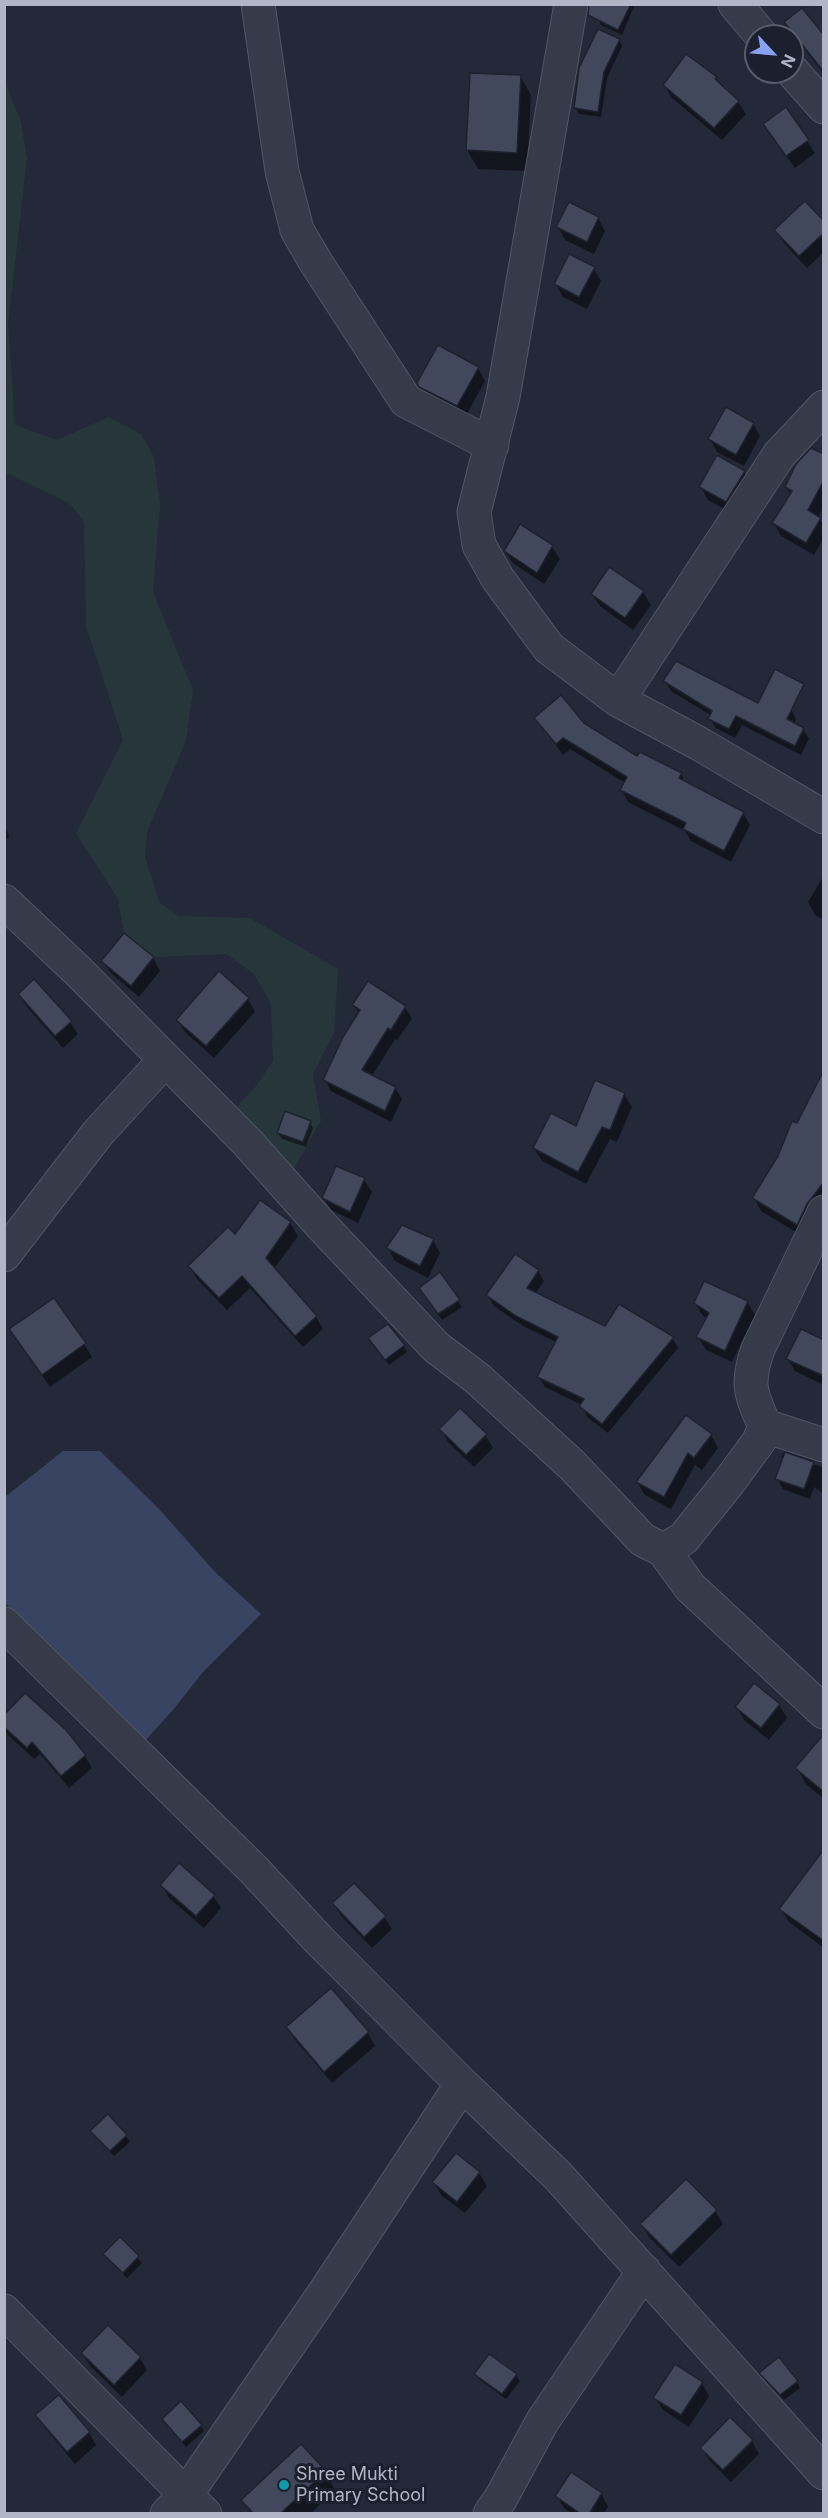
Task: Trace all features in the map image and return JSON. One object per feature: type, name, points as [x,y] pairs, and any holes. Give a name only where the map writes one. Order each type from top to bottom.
[{"type":"street","points":[[258,4],[282,171],[297,230],[406,401],[492,445]]},
{"type":"street","points":[[571,4],[507,376],[474,512],[479,545],[498,579],[549,648],[618,700],[698,743],[824,817]]},
{"type":"street","points":[[735,4],[752,24]]},
{"type":"street","points":[[804,84],[824,107]]},
{"type":"street","points":[[618,700],[779,455],[824,407]]},
{"type":"street","points":[[4,901],[79,972],[247,1142],[436,1347],[478,1379],[572,1465],[643,1540],[663,1550],[690,1587],[824,1712]]},
{"type":"street","points":[[4,1255],[98,1133],[165,1060]]},
{"type":"street","points":[[824,1212],[758,1349],[750,1372],[751,1394],[765,1426],[824,1445]]},
{"type":"street","points":[[663,1550],[683,1539],[690,1531],[753,1449],[765,1426]]},
{"type":"street","points":[[4,1624],[254,1870],[318,1939],[462,2084],[558,2176],[824,2473]]},
{"type":"street","points":[[4,2311],[186,2507],[462,2084]]},
{"type":"street","points":[[490,2514],[542,2422],[644,2271]]},
{"type":"shaded area","points":[[4,80],[21,122],[27,159],[8,325],[15,425],[57,440],[109,417],[141,434],[154,457],[160,503],[153,592],[193,690],[186,741],[147,832],[145,856],[159,902],[179,916],[250,918],[338,969],[334,1033],[313,1074],[321,1121],[293,1170],[233,1111],[256,1086],[273,1061],[271,1004],[254,974],[226,954],[154,957],[124,933],[118,899],[76,833],[123,740],[86,626],[84,522],[70,504],[5,472]]},
{"type":"water","points":[[63,1451],[100,1451],[160,1510],[214,1571],[261,1614],[203,1672],[143,1743],[5,1603],[5,1497]]},
{"type":"building","points":[[589,4],[631,4],[618,30],[588,15]]},
{"type":"building","points":[[802,8],[824,35],[824,72],[804,47],[804,24],[786,24],[784,22]]},
{"type":"building","points":[[598,29],[620,39],[604,72],[598,112],[574,108],[579,68]]},
{"type":"building","points":[[686,54],[717,77],[715,79],[739,101],[714,128],[663,85]]},
{"type":"building","points":[[470,73],[521,75],[517,153],[466,150]]},
{"type":"building","points":[[786,107],[809,140],[786,156],[763,124]]},
{"type":"building","points":[[805,201],[824,221],[824,233],[799,256],[774,230]]},
{"type":"building","points":[[569,202],[599,217],[587,242],[556,227]]},
{"type":"building","points":[[569,254],[595,267],[579,297],[554,284]]},
{"type":"building","points":[[438,345],[479,367],[457,406],[419,387],[417,383]]},
{"type":"building","points":[[726,407],[754,423],[736,455],[708,439]]},
{"type":"building","points":[[811,448],[824,454],[824,480],[808,510],[821,518],[806,543],[772,523],[792,491],[785,487],[796,464]]},
{"type":"building","points":[[717,455],[745,471],[726,502],[699,487]]},
{"type":"building","points":[[520,524],[553,545],[537,573],[504,551]]},
{"type":"building","points":[[609,567],[644,591],[625,618],[591,594]]},
{"type":"building","points":[[676,661],[758,703],[775,669],[804,684],[787,719],[804,728],[795,746],[736,716],[729,729],[708,719],[712,711],[663,681]]},
{"type":"building","points":[[561,695],[584,723],[637,756],[640,752],[682,773],[679,778],[744,812],[724,851],[683,829],[686,823],[620,790],[627,777],[563,738],[556,744],[534,718]]},
{"type":"building","points":[[124,933],[154,957],[131,986],[101,961]]},
{"type":"building","points":[[219,971],[249,998],[206,1046],[176,1020]]},
{"type":"building","points":[[34,979],[72,1021],[55,1036],[18,994]]},
{"type":"building","points":[[368,981],[406,1006],[391,1030],[388,1028],[362,1070],[396,1087],[385,1111],[323,1080],[343,1037],[360,1010],[352,1005]]},
{"type":"building","points":[[824,1070],[824,1182],[807,1204],[797,1225],[752,1198],[778,1156],[792,1121],[797,1123]]},
{"type":"building","points":[[595,1080],[625,1093],[610,1130],[602,1127],[578,1172],[533,1148],[551,1113],[576,1126]]},
{"type":"building","points":[[285,1111],[311,1121],[303,1142],[277,1133]]},
{"type":"building","points":[[336,1166],[365,1178],[350,1212],[322,1198]]},
{"type":"building","points":[[260,1200],[291,1222],[266,1258],[317,1316],[295,1336],[242,1276],[219,1298],[188,1266],[228,1227],[235,1234]]},
{"type":"building","points":[[402,1225],[434,1239],[420,1266],[386,1248]]},
{"type":"building","points":[[515,1254],[539,1270],[527,1288],[605,1326],[619,1304],[674,1337],[602,1424],[579,1406],[584,1399],[537,1377],[558,1337],[516,1316],[486,1295]]},
{"type":"building","points":[[440,1272],[460,1300],[438,1314],[419,1288]]},
{"type":"building","points":[[704,1281],[748,1301],[725,1351],[696,1337],[709,1313],[694,1303]]},
{"type":"building","points":[[54,1298],[86,1343],[42,1375],[9,1329]]},
{"type":"building","points":[[388,1324],[405,1345],[385,1360],[368,1338]]},
{"type":"building","points":[[801,1329],[824,1340],[824,1376],[786,1359]]},
{"type":"building","points":[[460,1408],[487,1434],[466,1455],[439,1429]]},
{"type":"building","points":[[686,1415],[712,1434],[694,1458],[688,1453],[664,1497],[636,1482]]},
{"type":"building","points":[[785,1452],[814,1462],[804,1489],[775,1479]]},
{"type":"building","points":[[754,1683],[780,1704],[761,1728],[735,1707]]},
{"type":"building","points":[[25,1693],[66,1730],[86,1755],[61,1776],[32,1742],[27,1748],[4,1727],[4,1715]]},
{"type":"building","points":[[824,1734],[824,1792],[795,1768]]},
{"type":"building","points":[[824,1849],[824,1941],[779,1909]]},
{"type":"building","points":[[179,1863],[215,1895],[196,1916],[160,1885]]},
{"type":"building","points":[[354,1883],[386,1916],[364,1937],[332,1903]]},
{"type":"building","points":[[331,1988],[369,2032],[324,2072],[286,2027]]},
{"type":"building","points":[[108,2114],[127,2135],[110,2151],[90,2131]]},
{"type":"building","points":[[456,2153],[480,2172],[457,2202],[432,2182]]},
{"type":"building","points":[[686,2179],[717,2210],[671,2255],[640,2224]]},
{"type":"building","points":[[120,2237],[139,2256],[123,2273],[103,2254]]},
{"type":"building","points":[[108,2325],[141,2357],[114,2385],[81,2353]]},
{"type":"building","points":[[489,2354],[517,2374],[502,2394],[474,2374]]},
{"type":"building","points":[[779,2357],[798,2381],[780,2395],[759,2373]]},
{"type":"building","points":[[675,2364],[703,2382],[681,2415],[653,2398]]},
{"type":"building","points":[[59,2395],[90,2432],[67,2452],[35,2415]]},
{"type":"building","points":[[181,2401],[202,2425],[182,2442],[162,2419]]},
{"type":"building","points":[[730,2417],[753,2440],[723,2470],[700,2448]]},
{"type":"building","name":"Shree Mukti Primary School","points":[[301,2444],[326,2471],[280,2514],[254,2514],[241,2500]]},
{"type":"building","points":[[571,2472],[602,2493],[589,2514],[581,2514],[555,2496]]},
{"type":"place","name":"Shree Mukti Primary School","points":[[284,2485]]}]
